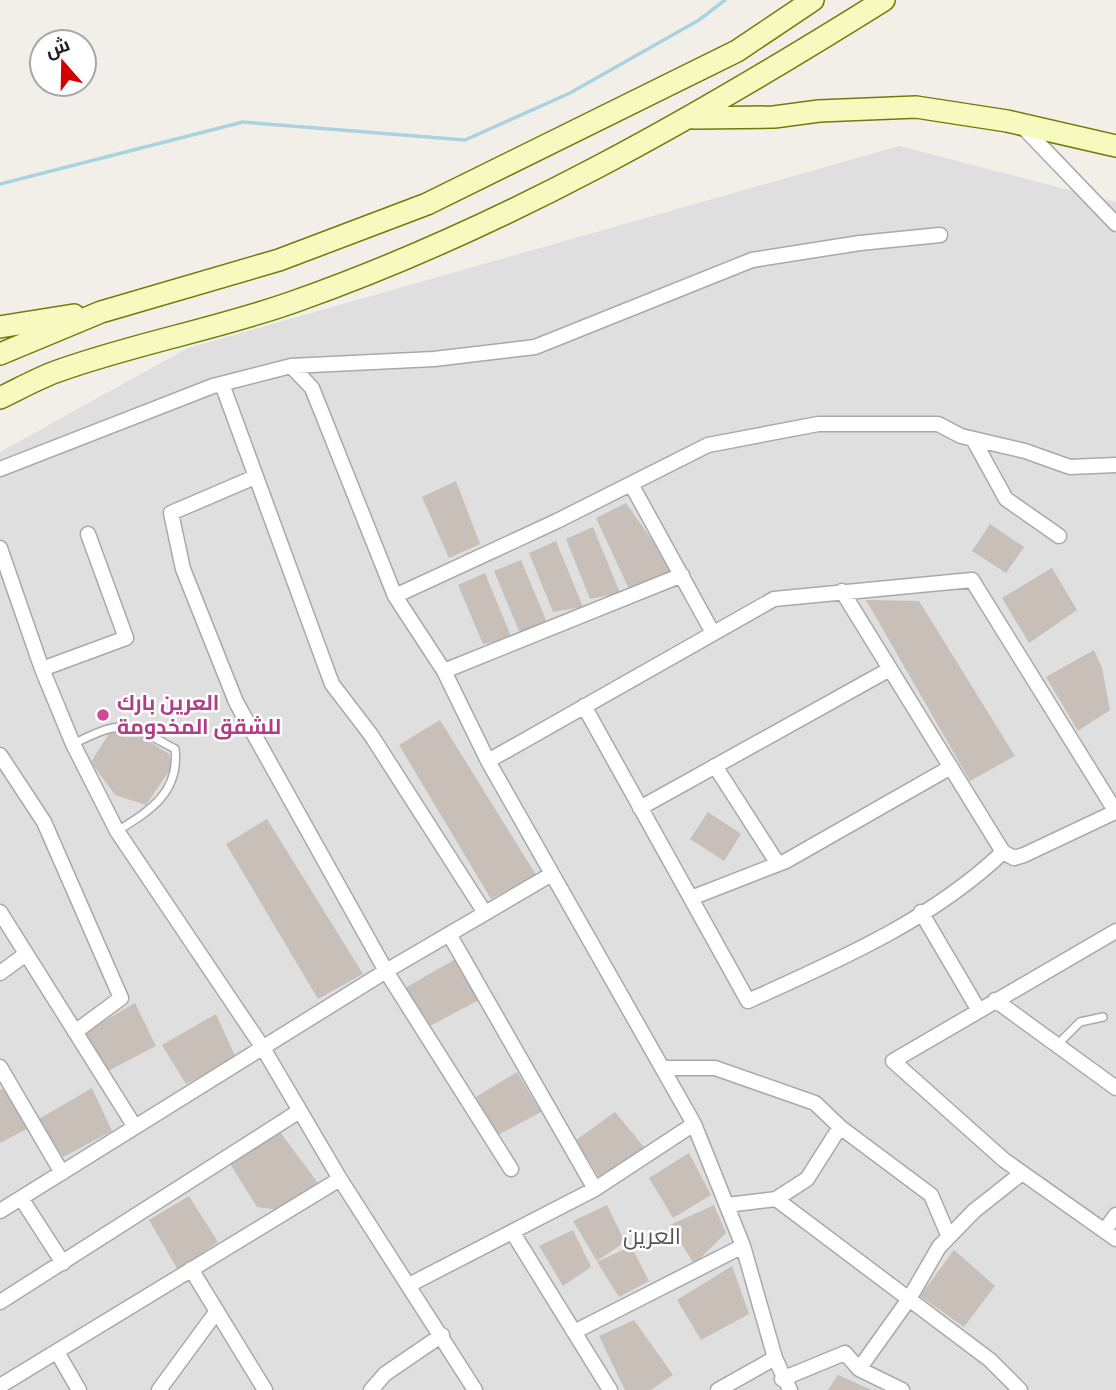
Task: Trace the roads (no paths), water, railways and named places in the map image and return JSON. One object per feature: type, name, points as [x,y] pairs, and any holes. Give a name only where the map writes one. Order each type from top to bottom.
[{"type":"main road","points":[[0,354],[101,312],[279,260],[427,204],[737,51],[813,0]]},
{"type":"main road","points":[[0,398],[56,372],[296,302],[451,238],[590,172],[692,118],[884,0]]},
{"type":"main road","points":[[692,118],[774,117],[820,111],[916,107],[1020,124],[1116,146]]},
{"type":"main road","points":[[0,327],[101,312]]},
{"type":"street","points":[[1020,124],[1116,224]]},
{"type":"street","points":[[0,469],[222,384],[291,366],[435,359],[535,347],[752,260],[860,243],[940,235]]},
{"type":"street","points":[[291,366],[312,388],[395,596],[444,671],[488,761],[694,1124],[744,1246],[775,1358],[786,1384],[845,1353],[859,1369],[902,1390]]},
{"type":"street","points":[[222,384],[332,684],[371,735],[485,913]]},
{"type":"street","points":[[395,596],[708,445],[818,424],[938,424],[973,439],[1025,451],[1070,467],[1116,465]]},
{"type":"street","points":[[973,439],[1006,499],[1059,536]]},
{"type":"street","points":[[255,477],[171,513],[183,569],[236,702],[386,971],[511,1169]]},
{"type":"street","points":[[631,484],[713,633]]},
{"type":"street","points":[[42,669],[126,638],[88,534]]},
{"type":"street","points":[[0,548],[42,669],[73,744],[117,831],[262,1048],[298,1112],[475,1390]]},
{"type":"street","points":[[444,671],[682,575]]},
{"type":"street","points":[[488,761],[774,599],[842,591],[972,580],[1115,812],[1024,855],[1014,858],[1003,852],[842,591]]},
{"type":"street","points":[[640,808],[890,669]]},
{"type":"street","points":[[584,706],[748,1001],[847,956],[972,881],[1003,852]]},
{"type":"street","points":[[0,755],[44,822],[121,998],[75,1032]]},
{"type":"street","points":[[715,766],[778,864]]},
{"type":"street","points":[[691,898],[778,864],[951,766]]},
{"type":"street","points":[[0,1211],[386,971],[552,874]]},
{"type":"street","points":[[0,912],[135,1127]]},
{"type":"street","points":[[921,912],[978,1010]]},
{"type":"street","points":[[1116,932],[893,1060],[1022,1172],[1110,1234],[1116,1215]]},
{"type":"street","points":[[449,934],[595,1189]]},
{"type":"street","points":[[0,973],[26,954]]},
{"type":"street","points":[[995,1000],[1116,1088]]},
{"type":"street","points":[[0,1067],[62,1173]]},
{"type":"street","points":[[662,1068],[715,1068],[815,1104],[840,1127],[931,1195],[948,1237]]},
{"type":"street","points":[[0,1302],[298,1112]]},
{"type":"street","points":[[410,1285],[595,1189],[694,1124]]},
{"type":"street","points":[[727,1205],[776,1199],[807,1179],[840,1127]]},
{"type":"street","points":[[859,1369],[909,1299],[948,1237],[974,1211],[1022,1172]]},
{"type":"street","points":[[0,1386],[340,1179]]},
{"type":"street","points":[[21,1198],[63,1263]]},
{"type":"street","points":[[776,1199],[990,1360],[1020,1390]]},
{"type":"street","points":[[513,1233],[610,1390]]},
{"type":"street","points":[[574,1332],[744,1246]]},
{"type":"street","points":[[191,1269],[265,1390]]},
{"type":"street","points":[[159,1390],[172,1383],[216,1311]]},
{"type":"street","points":[[371,1390],[384,1374],[442,1335]]},
{"type":"street","points":[[57,1352],[79,1390]]},
{"type":"street","points":[[718,1390],[775,1358]]},
{"type":"lane","points":[[73,744],[110,726],[138,729],[176,749],[178,769],[154,809],[117,831]]},
{"type":"lane","points":[[1056,1046],[1080,1022],[1103,1017]]},
{"type":"waterway","points":[[0,184],[243,122],[465,140],[570,93],[699,20],[725,0]]},
{"type":"place","name":"العرين بارك للشقق المخدومة","points":[[103,715]]},
{"type":"district","name":"العرين","points":[[652,1236]]}]
